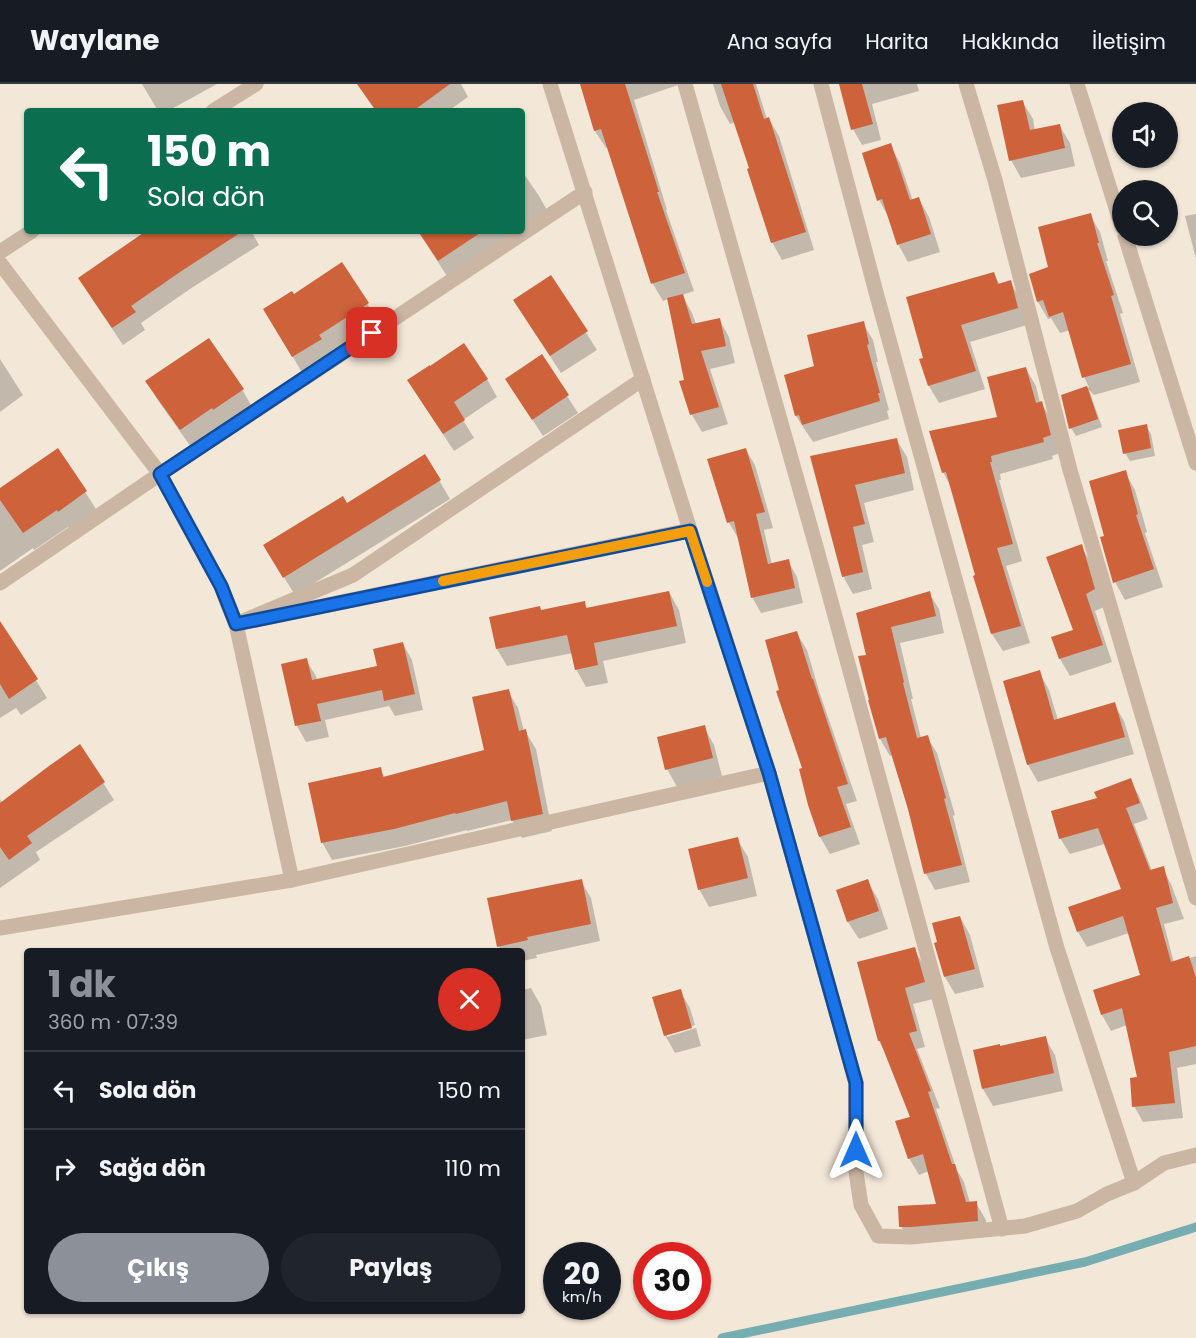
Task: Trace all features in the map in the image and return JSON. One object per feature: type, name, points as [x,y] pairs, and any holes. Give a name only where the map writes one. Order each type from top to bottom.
[{"type":"street","points":[[218,108],[256,84]]},
{"type":"street","points":[[550,84],[690,531],[769,773],[856,1083],[856,1172],[861,1205],[878,1236],[911,1237],[1025,1227],[1077,1211],[1107,1194],[1134,1183],[1164,1163],[1196,1155]]},
{"type":"street","points":[[685,84],[817,550],[1002,1229]]},
{"type":"street","points":[[821,84],[1056,948],[1134,1183]]},
{"type":"street","points":[[966,84],[995,180],[1070,470],[1196,898]]},
{"type":"street","points":[[1077,84],[1112,195]]},
{"type":"street","points":[[525,232],[585,192]]},
{"type":"street","points":[[0,252],[27,234]]},
{"type":"street","points":[[0,583],[522,234]]},
{"type":"street","points":[[1128,246],[1196,463]]},
{"type":"street","points":[[0,263],[160,474],[221,586],[236,624],[292,880]]},
{"type":"street","points":[[236,624],[352,575],[643,379]]},
{"type":"street","points":[[236,624],[690,531]]},
{"type":"street","points":[[0,928],[292,880],[769,773]]},
{"type":"building","points":[[357,84],[450,84],[417,108],[374,108]]},
{"type":"building","points":[[580,84],[625,84],[659,192],[657,192],[685,273],[651,284],[601,129],[594,131]]},
{"type":"building","points":[[721,84],[753,84],[764,119],[769,117],[806,232],[771,243]]},
{"type":"building","points":[[839,84],[862,84],[873,124],[851,130]]},
{"type":"building","points":[[1023,100],[1030,130],[1060,124],[1065,148],[1009,161],[997,105]]},
{"type":"building","points":[[891,143],[910,200],[919,197],[931,234],[897,245],[882,199],[877,201],[862,153]]},
{"type":"building","points":[[1091,213],[1099,243],[1097,243],[1114,295],[1111,296],[1131,364],[1082,378],[1063,312],[1049,317],[1043,300],[1037,302],[1029,274],[1048,267],[1038,227]]},
{"type":"building","points":[[142,234],[238,234],[131,306],[136,312],[112,328],[78,278]]},
{"type":"building","points":[[420,234],[478,234],[438,261]]},
{"type":"building","points":[[342,262],[369,303],[319,335],[322,339],[292,357],[263,309],[292,291],[294,294]]},
{"type":"building","points":[[994,272],[998,284],[1011,280],[1018,308],[961,325],[976,371],[928,386],[919,359],[923,358],[906,297]]},
{"type":"building","points":[[551,275],[588,331],[550,356],[513,300]]},
{"type":"building","points":[[683,294],[692,324],[720,318],[726,346],[701,351],[719,407],[690,415],[679,381],[684,380],[667,298]]},
{"type":"building","points":[[864,321],[880,401],[802,425],[799,415],[795,416],[784,375],[814,366],[807,335]]},
{"type":"building","points":[[209,338],[244,389],[180,430],[145,381]]},
{"type":"building","points":[[464,343],[488,379],[454,402],[465,420],[443,434],[407,380]]},
{"type":"building","points":[[542,354],[569,395],[532,420],[505,379]]},
{"type":"building","points":[[1026,367],[1036,403],[1042,401],[1051,435],[1043,438],[1044,442],[991,456],[992,462],[990,462],[1013,544],[997,548],[1021,626],[991,634],[973,576],[975,575],[946,472],[942,473],[929,431],[997,417],[987,377]]},
{"type":"building","points":[[1087,386],[1098,419],[1069,429],[1061,395]]},
{"type":"building","points":[[1147,424],[1151,448],[1123,454],[1118,430]]},
{"type":"building","points":[[897,438],[905,473],[855,485],[865,524],[853,527],[863,572],[842,577],[810,456]]},
{"type":"building","points":[[58,448],[87,491],[23,533],[0,500],[0,488]]},
{"type":"building","points":[[746,448],[765,512],[756,514],[768,564],[789,559],[795,588],[751,598],[734,521],[727,523],[707,459]]},
{"type":"building","points":[[425,454],[441,480],[283,578],[263,545],[343,496],[347,503]]},
{"type":"building","points":[[1126,470],[1138,514],[1136,515],[1154,569],[1113,583],[1100,537],[1104,536],[1089,481]]},
{"type":"building","points":[[1082,544],[1095,589],[1086,594],[1103,645],[1059,659],[1051,637],[1073,630],[1046,557]]},
{"type":"building","points":[[669,591],[677,626],[594,643],[598,665],[575,670],[567,635],[496,649],[489,617],[540,606],[541,610],[585,601],[586,608]]},
{"type":"building","points":[[930,591],[936,616],[891,627],[917,738],[928,735],[962,865],[924,874],[908,809],[886,737],[879,739],[868,700],[858,656],[866,655],[856,613]]},
{"type":"building","points":[[0,621],[38,679],[9,699],[0,684]]},
{"type":"building","points":[[797,631],[848,784],[837,787],[851,827],[819,837],[799,769],[802,768],[776,691],[779,690],[765,640]]},
{"type":"building","points":[[403,642],[415,694],[384,701],[382,690],[317,704],[321,721],[295,726],[281,664],[307,658],[312,680],[377,666],[373,649]]},
{"type":"building","points":[[1040,670],[1054,720],[1115,702],[1125,737],[1027,765],[1003,681]]},
{"type":"building","points":[[509,689],[519,731],[526,729],[543,814],[511,821],[507,801],[394,829],[321,843],[308,783],[381,767],[383,777],[484,750],[472,697]]},
{"type":"building","points":[[705,725],[713,758],[665,770],[657,737]]},
{"type":"building","points":[[80,744],[105,782],[27,836],[32,843],[9,860],[0,847],[0,803]]},
{"type":"building","points":[[1131,778],[1140,803],[1126,808],[1150,870],[1164,866],[1173,903],[1156,908],[1171,962],[1189,956],[1196,978],[1196,1046],[1169,1052],[1175,1103],[1132,1107],[1130,1078],[1137,1077],[1122,1008],[1101,1015],[1093,990],[1140,975],[1123,916],[1077,932],[1068,907],[1121,889],[1098,828],[1059,839],[1051,811],[1097,798],[1094,792]]},
{"type":"building","points":[[738,837],[748,878],[698,890],[688,849]]},
{"type":"building","points":[[582,879],[591,924],[527,937],[528,940],[497,947],[487,898]]},
{"type":"building","points":[[868,879],[879,911],[847,922],[836,890]]},
{"type":"building","points":[[960,916],[975,969],[944,977],[934,943],[937,942],[932,923]]},
{"type":"building","points":[[915,947],[925,982],[905,988],[917,1031],[909,1033],[931,1091],[928,1092],[952,1164],[955,1164],[966,1202],[977,1201],[978,1221],[899,1227],[898,1206],[936,1204],[923,1154],[908,1159],[895,1121],[910,1117],[880,1041],[878,1041],[857,962]]},
{"type":"building","points":[[681,989],[692,1028],[664,1036],[652,997]]},
{"type":"building","points":[[1046,1036],[1054,1073],[982,1089],[973,1050]]},
{"type":"waterway","points":[[722,1338],[1085,1262],[1196,1227]]},
{"type":"slow traffic","points":[[443,581],[690,531],[707,582]]},
{"type":"route","points":[[372,333],[160,474],[221,586],[236,624],[690,531],[769,773],[856,1083],[856,1150]]}]
